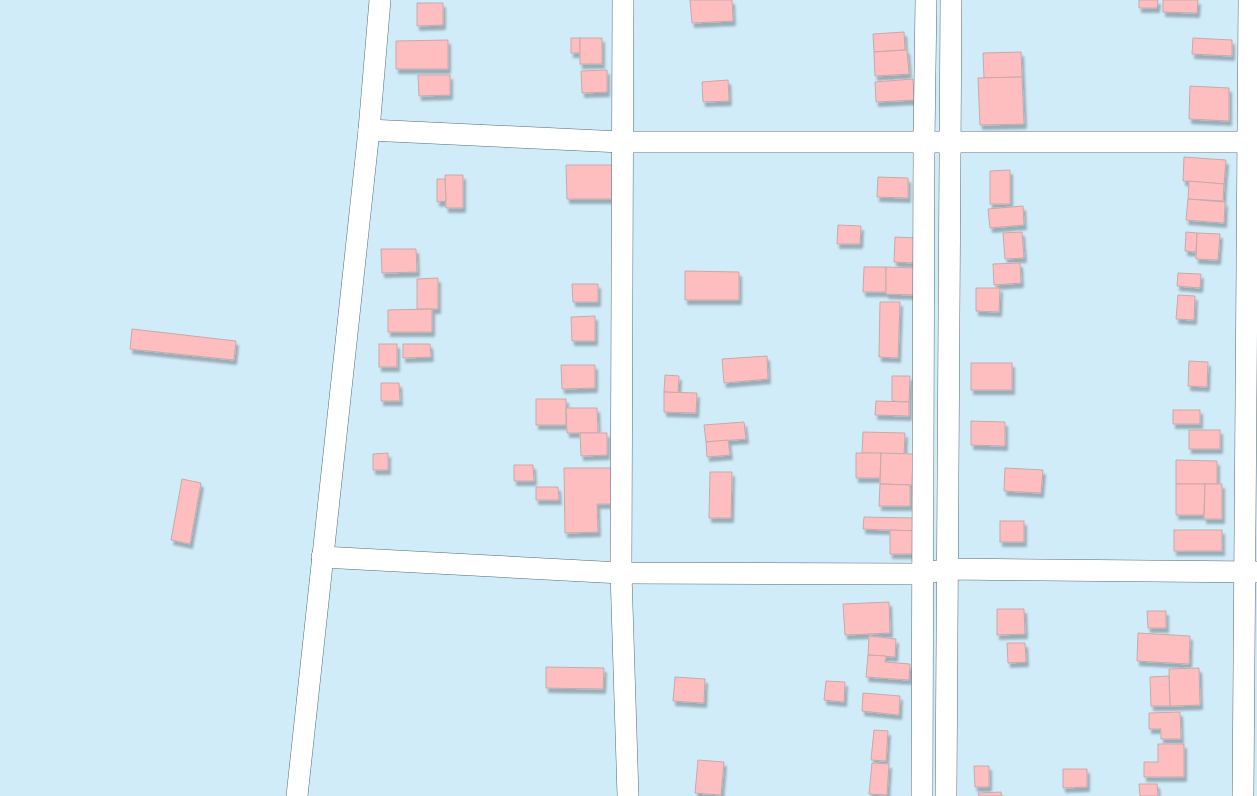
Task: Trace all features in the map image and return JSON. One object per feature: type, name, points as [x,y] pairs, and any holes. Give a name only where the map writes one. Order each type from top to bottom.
[{"type":"street","points":[[297,796],[369,130],[380,0]]},
{"type":"street","points":[[622,0],[621,573],[628,796]]},
{"type":"street","points":[[922,796],[924,142],[926,0]]},
{"type":"street","points":[[946,796],[951,0]]},
{"type":"street","points":[[1243,796],[1251,572],[1252,142],[1249,0]]},
{"type":"street","points":[[369,130],[621,142],[1252,142]]},
{"type":"street","points":[[322,557],[621,573],[922,574],[947,569],[1251,572]]},
{"type":"building","points":[[690,0],[732,0],[733,21],[692,23]]},
{"type":"building","points":[[1139,0],[1158,0],[1157,8],[1139,8]]},
{"type":"building","points":[[1163,0],[1198,0],[1197,13],[1163,12]]},
{"type":"building","points":[[417,3],[443,3],[443,25],[417,26]]},
{"type":"building","points":[[904,32],[905,50],[874,52],[873,34]]},
{"type":"building","points":[[571,38],[580,38],[580,53],[571,53]]},
{"type":"building","points":[[580,38],[602,38],[602,64],[580,64]]},
{"type":"building","points":[[1193,38],[1232,40],[1232,56],[1192,54]]},
{"type":"building","points":[[448,40],[448,69],[396,69],[396,41]]},
{"type":"building","points":[[907,50],[909,74],[875,76],[874,52]]},
{"type":"building","points":[[1021,52],[1022,77],[984,78],[983,53]]},
{"type":"building","points":[[607,70],[607,92],[582,93],[581,71]]},
{"type":"building","points":[[418,75],[450,75],[450,95],[419,96]]},
{"type":"building","points":[[1022,77],[1024,124],[980,125],[978,78]]},
{"type":"building","points":[[913,79],[914,100],[876,102],[875,82]]},
{"type":"building","points":[[728,80],[729,101],[703,102],[702,82]]},
{"type":"building","points":[[1190,86],[1229,88],[1229,121],[1189,119]]},
{"type":"building","points":[[1184,157],[1226,160],[1224,184],[1183,181]]},
{"type":"building","points":[[566,165],[616,165],[617,199],[567,199]]},
{"type":"building","points":[[1010,170],[1010,204],[990,204],[990,171]]},
{"type":"building","points":[[445,175],[463,175],[463,208],[446,208]]},
{"type":"building","points":[[878,177],[908,178],[908,198],[877,197]]},
{"type":"building","points":[[437,179],[445,179],[446,201],[437,202]]},
{"type":"building","points":[[1189,181],[1224,184],[1223,201],[1188,199]]},
{"type":"building","points":[[1188,199],[1225,202],[1224,223],[1186,220]]},
{"type":"building","points":[[1023,206],[1024,225],[990,228],[988,209]]},
{"type":"building","points":[[838,225],[861,226],[860,244],[837,244]]},
{"type":"building","points":[[1022,232],[1024,258],[1005,259],[1003,233]]},
{"type":"building","points":[[1186,232],[1197,233],[1196,252],[1185,251]]},
{"type":"building","points":[[1197,233],[1220,234],[1218,260],[1196,259]]},
{"type":"building","points":[[895,237],[916,238],[915,263],[894,262]]},
{"type":"building","points":[[381,249],[416,249],[417,272],[382,273]]},
{"type":"building","points":[[1020,263],[1021,283],[994,285],[993,264]]},
{"type":"building","points":[[864,267],[886,267],[886,292],[863,292]]},
{"type":"building","points":[[886,267],[916,268],[915,295],[886,294]]},
{"type":"building","points":[[685,271],[739,272],[739,300],[685,300]]},
{"type":"building","points":[[1178,273],[1201,274],[1200,288],[1177,286]]},
{"type":"building","points":[[438,278],[438,309],[417,309],[417,279]]},
{"type":"building","points":[[572,284],[598,284],[598,302],[573,302]]},
{"type":"building","points":[[976,288],[1000,288],[999,312],[976,311]]},
{"type":"building","points":[[1178,295],[1195,296],[1194,320],[1176,319]]},
{"type":"building","points":[[880,302],[900,302],[898,358],[879,357]]},
{"type":"building","points":[[432,309],[432,332],[388,332],[388,310]]},
{"type":"building","points":[[595,316],[595,341],[572,341],[571,317]]},
{"type":"building","points":[[132,329],[236,341],[234,360],[130,349]]},
{"type":"building","points":[[379,344],[397,344],[397,367],[379,367]]},
{"type":"building","points":[[403,344],[430,344],[431,357],[403,358]]},
{"type":"building","points":[[767,356],[768,379],[724,383],[722,359]]},
{"type":"building","points":[[1189,361],[1208,362],[1207,387],[1188,386]]},
{"type":"building","points":[[971,363],[1012,363],[1012,390],[971,390]]},
{"type":"building","points":[[561,365],[595,365],[595,388],[562,389]]},
{"type":"building","points":[[665,375],[679,376],[678,393],[664,392]]},
{"type":"building","points":[[892,376],[910,376],[909,402],[892,401]]},
{"type":"building","points":[[381,383],[399,383],[400,401],[381,401]]},
{"type":"building","points":[[664,392],[697,393],[696,413],[664,412]]},
{"type":"building","points":[[536,399],[566,399],[566,425],[536,425]]},
{"type":"building","points":[[876,401],[909,402],[909,416],[875,415]]},
{"type":"building","points":[[566,408],[597,408],[598,433],[567,433]]},
{"type":"building","points":[[1173,410],[1200,410],[1200,424],[1173,424]]},
{"type":"building","points":[[971,421],[1005,422],[1005,446],[971,445]]},
{"type":"building","points":[[744,422],[746,439],[706,442],[704,425]]},
{"type":"building","points":[[1189,430],[1220,430],[1220,449],[1189,449]]},
{"type":"building","points":[[863,432],[905,433],[904,454],[862,453]]},
{"type":"building","points":[[580,433],[607,433],[607,455],[581,456]]},
{"type":"building","points":[[728,440],[730,455],[707,457],[706,442]]},
{"type":"building","points":[[388,453],[388,470],[373,470],[373,454]]},
{"type":"building","points":[[856,453],[881,453],[880,478],[856,478]]},
{"type":"building","points":[[881,453],[913,454],[912,485],[880,484]]},
{"type":"building","points":[[1176,460],[1217,461],[1217,484],[1176,484]]},
{"type":"building","points":[[514,465],[533,465],[534,481],[514,481]]},
{"type":"building","points":[[564,468],[613,468],[614,504],[597,504],[598,532],[565,533]]},
{"type":"building","points":[[1005,468],[1043,470],[1041,493],[1004,491]]},
{"type":"building","points":[[710,472],[732,472],[731,518],[709,518]]},
{"type":"building","points":[[182,479],[201,483],[190,544],[171,540]]},
{"type":"building","points":[[880,484],[910,485],[910,506],[879,506]]},
{"type":"building","points":[[1176,484],[1205,484],[1204,515],[1176,515]]},
{"type":"building","points":[[1205,484],[1222,484],[1222,519],[1204,519]]},
{"type":"building","points":[[536,487],[558,487],[559,500],[536,500]]},
{"type":"building","points":[[864,517],[914,518],[914,531],[863,529]]},
{"type":"building","points":[[1000,521],[1024,521],[1024,542],[1000,542]]},
{"type":"building","points":[[890,530],[920,531],[920,554],[890,554]]},
{"type":"building","points":[[1174,530],[1222,530],[1222,551],[1174,551]]},
{"type":"building","points":[[889,602],[890,633],[845,635],[843,604]]},
{"type":"building","points":[[997,609],[1024,609],[1025,634],[997,635]]},
{"type":"building","points":[[1147,611],[1166,611],[1166,628],[1148,628]]},
{"type":"building","points":[[1138,633],[1190,636],[1189,664],[1137,661]]},
{"type":"building","points":[[869,636],[896,639],[895,657],[868,655]]},
{"type":"building","points":[[1007,643],[1025,643],[1026,662],[1008,663]]},
{"type":"building","points":[[868,655],[886,656],[885,662],[910,664],[909,680],[866,677]]},
{"type":"building","points":[[546,667],[604,668],[603,689],[546,688]]},
{"type":"building","points":[[1199,668],[1200,705],[1170,706],[1169,669]]},
{"type":"building","points":[[1169,676],[1170,706],[1151,706],[1150,677]]},
{"type":"building","points":[[675,677],[705,679],[704,703],[673,701]]},
{"type":"building","points":[[826,681],[845,682],[844,702],[824,700]]},
{"type":"building","points":[[863,693],[900,696],[899,715],[862,711]]},
{"type":"building","points":[[1180,712],[1181,739],[1161,739],[1161,729],[1149,729],[1149,713]]},
{"type":"building","points":[[874,730],[888,731],[886,761],[871,760]]},
{"type":"building","points":[[1158,744],[1184,744],[1184,777],[1144,777],[1144,762],[1158,762]]},
{"type":"building","points":[[698,760],[724,762],[721,795],[695,793]]},
{"type":"building","points":[[872,763],[889,764],[887,795],[869,794]]},
{"type":"building","points":[[974,766],[989,766],[989,787],[975,787]]},
{"type":"building","points":[[1063,769],[1087,769],[1087,787],[1063,788]]},
{"type":"building","points":[[1139,784],[1157,784],[1158,796],[1140,796]]},
{"type":"building","points":[[1001,792],[1002,796],[979,796],[978,793]]}]
